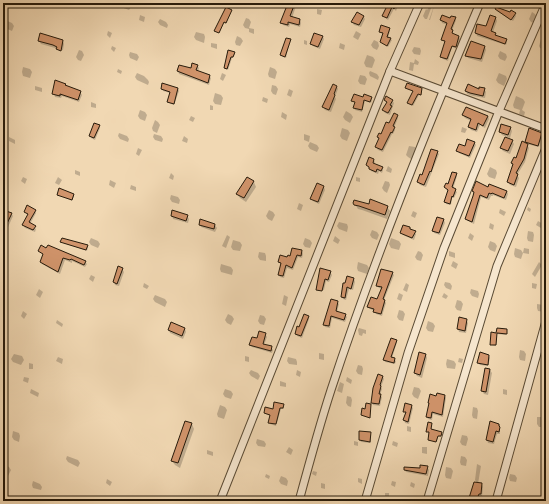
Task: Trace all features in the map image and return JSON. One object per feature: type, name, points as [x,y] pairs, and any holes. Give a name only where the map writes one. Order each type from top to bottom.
[{"type":"street","points":[[220,501],[390,71],[420,3]]},
{"type":"street","points":[[298,501],[331,391],[394,215],[443,90],[480,3]]},
{"type":"street","points":[[365,501],[408,353],[444,248],[499,111],[546,3]]},
{"type":"street","points":[[390,71],[546,128]]},
{"type":"street","points":[[428,501],[497,266],[546,148]]},
{"type":"street","points":[[496,501],[546,320]]},
{"type":"building","points":[[288,3],[295,3],[290,16],[300,19],[299,25],[288,22],[288,25],[280,23]]},
{"type":"building","points":[[385,3],[396,3],[394,9],[392,7],[387,18],[382,16],[388,4]]},
{"type":"building","points":[[226,7],[232,10],[219,33],[214,31]]},
{"type":"building","points":[[496,7],[510,12],[511,10],[516,13],[511,20],[495,9]]},
{"type":"building","points":[[357,12],[364,16],[359,25],[351,22]]},
{"type":"building","points":[[442,15],[450,18],[451,16],[456,17],[451,29],[453,30],[452,33],[459,36],[456,47],[452,46],[447,59],[440,57],[445,41],[441,40],[447,23],[440,20]]},
{"type":"building","points":[[490,15],[496,17],[491,31],[496,33],[495,35],[507,39],[505,44],[475,33],[477,24],[486,26]]},
{"type":"building","points":[[381,25],[390,28],[387,37],[391,38],[387,46],[380,42],[383,33],[379,32]]},
{"type":"building","points":[[40,33],[63,40],[61,51],[56,49],[57,47],[53,45],[38,41]]},
{"type":"building","points":[[314,33],[323,36],[318,47],[310,44]]},
{"type":"building","points":[[286,38],[291,39],[285,57],[280,55]]},
{"type":"building","points":[[471,41],[485,46],[481,59],[465,56]]},
{"type":"building","points":[[228,50],[235,52],[233,57],[231,57],[227,69],[224,68]]},
{"type":"building","points":[[192,63],[198,65],[196,70],[210,75],[208,83],[177,71],[179,65],[191,68]]},
{"type":"building","points":[[55,80],[81,91],[78,100],[60,94],[60,96],[52,94]]},
{"type":"building","points":[[162,83],[178,88],[174,104],[167,102],[170,92],[161,89]]},
{"type":"building","points":[[407,83],[422,88],[421,95],[418,94],[412,105],[407,103],[413,91],[405,88]]},
{"type":"building","points":[[333,84],[337,86],[329,110],[322,107]]},
{"type":"building","points":[[468,84],[479,89],[479,87],[485,88],[483,96],[465,91]]},
{"type":"building","points":[[354,94],[363,97],[364,94],[372,97],[370,102],[364,100],[362,110],[353,108],[355,102],[351,101]]},
{"type":"building","points":[[386,96],[393,100],[390,105],[392,106],[388,113],[382,110],[387,102],[384,100]]},
{"type":"building","points":[[466,107],[488,116],[483,126],[478,123],[476,130],[468,127],[471,119],[462,115]]},
{"type":"building","points":[[394,113],[398,115],[393,126],[395,127],[392,133],[391,132],[382,150],[375,147],[379,138],[377,137],[379,133],[381,134],[386,122],[389,123]]},
{"type":"building","points":[[94,123],[100,125],[94,138],[89,136]]},
{"type":"building","points":[[501,124],[511,127],[508,135],[499,132]]},
{"type":"building","points":[[529,128],[542,133],[538,146],[525,142]]},
{"type":"building","points":[[505,137],[513,140],[508,151],[500,148]]},
{"type":"building","points":[[467,139],[475,142],[469,156],[456,151],[459,144],[465,146]]},
{"type":"building","points":[[522,141],[528,144],[524,159],[516,173],[518,174],[514,185],[507,182],[513,164],[511,163],[514,157],[516,158]]},
{"type":"building","points":[[431,149],[438,151],[431,172],[430,171],[424,185],[417,182],[420,174],[422,175]]},
{"type":"building","points":[[369,157],[374,159],[373,163],[383,167],[381,171],[377,169],[376,172],[369,169],[366,165]]},
{"type":"building","points":[[452,172],[457,173],[452,187],[456,189],[450,204],[444,202],[448,190],[444,187],[446,183],[448,184]]},
{"type":"building","points":[[247,177],[254,181],[244,198],[236,194]]},
{"type":"building","points":[[476,181],[488,187],[489,184],[507,191],[504,198],[492,193],[489,193],[487,198],[480,195],[472,222],[465,219],[473,196],[474,192],[472,191]]},
{"type":"building","points":[[317,183],[324,186],[318,202],[310,199]]},
{"type":"building","points":[[59,188],[74,194],[72,200],[57,195]]},
{"type":"building","points":[[370,199],[388,206],[385,215],[354,205],[353,203],[354,200],[369,204]]},
{"type":"building","points":[[27,205],[36,210],[29,222],[36,226],[33,230],[22,225],[28,214],[24,212]]},
{"type":"building","points":[[3,210],[12,213],[3,232]]},
{"type":"building","points":[[172,210],[188,215],[186,221],[171,216]]},
{"type":"building","points":[[437,217],[444,219],[439,233],[432,231]]},
{"type":"building","points":[[200,219],[215,224],[214,229],[199,225]]},
{"type":"building","points":[[403,225],[416,231],[412,238],[400,233]]},
{"type":"building","points":[[62,238],[88,245],[86,250],[60,242]]},
{"type":"building","points":[[41,245],[46,248],[48,245],[86,261],[84,265],[71,259],[63,258],[58,272],[40,262],[43,254],[38,251]]},
{"type":"building","points":[[292,248],[302,250],[301,256],[297,255],[292,268],[286,265],[283,276],[278,275],[281,263],[278,262],[280,255],[287,257],[288,255],[290,256]]},
{"type":"building","points":[[118,266],[123,268],[117,284],[113,282]]},
{"type":"building","points":[[320,268],[331,271],[328,280],[325,279],[322,291],[316,290]]},
{"type":"building","points":[[381,269],[393,272],[383,299],[385,300],[381,314],[373,312],[374,309],[367,307],[371,297],[377,299],[382,287],[376,286]]},
{"type":"building","points":[[347,276],[354,278],[351,289],[347,287],[345,298],[341,297],[343,283],[345,283]]},
{"type":"building","points":[[331,299],[338,301],[336,311],[346,314],[344,320],[331,316],[329,326],[323,325]]},
{"type":"building","points":[[304,314],[309,316],[301,336],[295,334],[297,326],[299,327]]},
{"type":"building","points":[[459,317],[467,319],[465,331],[457,329]]},
{"type":"building","points":[[171,322],[185,328],[182,336],[168,330]]},
{"type":"building","points":[[497,328],[507,329],[507,334],[497,333],[496,345],[490,345],[491,332],[496,333]]},
{"type":"building","points":[[259,331],[266,333],[263,344],[272,346],[271,351],[249,345],[252,337],[257,338]]},
{"type":"building","points":[[391,338],[397,340],[391,357],[395,358],[394,363],[383,360]]},
{"type":"building","points":[[419,352],[426,354],[420,375],[414,373]]},
{"type":"building","points":[[480,352],[489,355],[488,365],[477,363]]},
{"type":"building","points":[[485,368],[490,369],[486,392],[481,391]]},
{"type":"building","points":[[378,374],[383,376],[380,385],[379,394],[381,394],[379,404],[371,403],[373,388]]},
{"type":"building","points":[[437,393],[445,395],[442,415],[432,412],[431,418],[426,417],[430,394],[436,396]]},
{"type":"building","points":[[274,402],[284,404],[283,408],[280,408],[276,424],[268,423],[270,415],[264,413],[265,407],[273,409]]},
{"type":"building","points":[[366,403],[371,404],[370,418],[361,415],[362,408],[365,409]]},
{"type":"building","points":[[405,403],[412,405],[408,422],[403,420],[406,412],[403,412]]},
{"type":"building","points":[[185,421],[192,423],[178,463],[171,461]]},
{"type":"building","points":[[490,421],[499,424],[500,427],[499,432],[496,431],[493,442],[486,440]]},
{"type":"building","points":[[428,422],[432,423],[431,429],[442,432],[441,436],[438,436],[436,442],[428,440],[429,432],[426,432]]},
{"type":"building","points":[[359,431],[371,432],[370,442],[359,440]]},
{"type":"building","points":[[420,465],[428,466],[426,474],[404,470],[404,467],[420,468]]},
{"type":"building","points":[[474,482],[482,483],[481,494],[479,494],[476,501],[469,498]]}]
